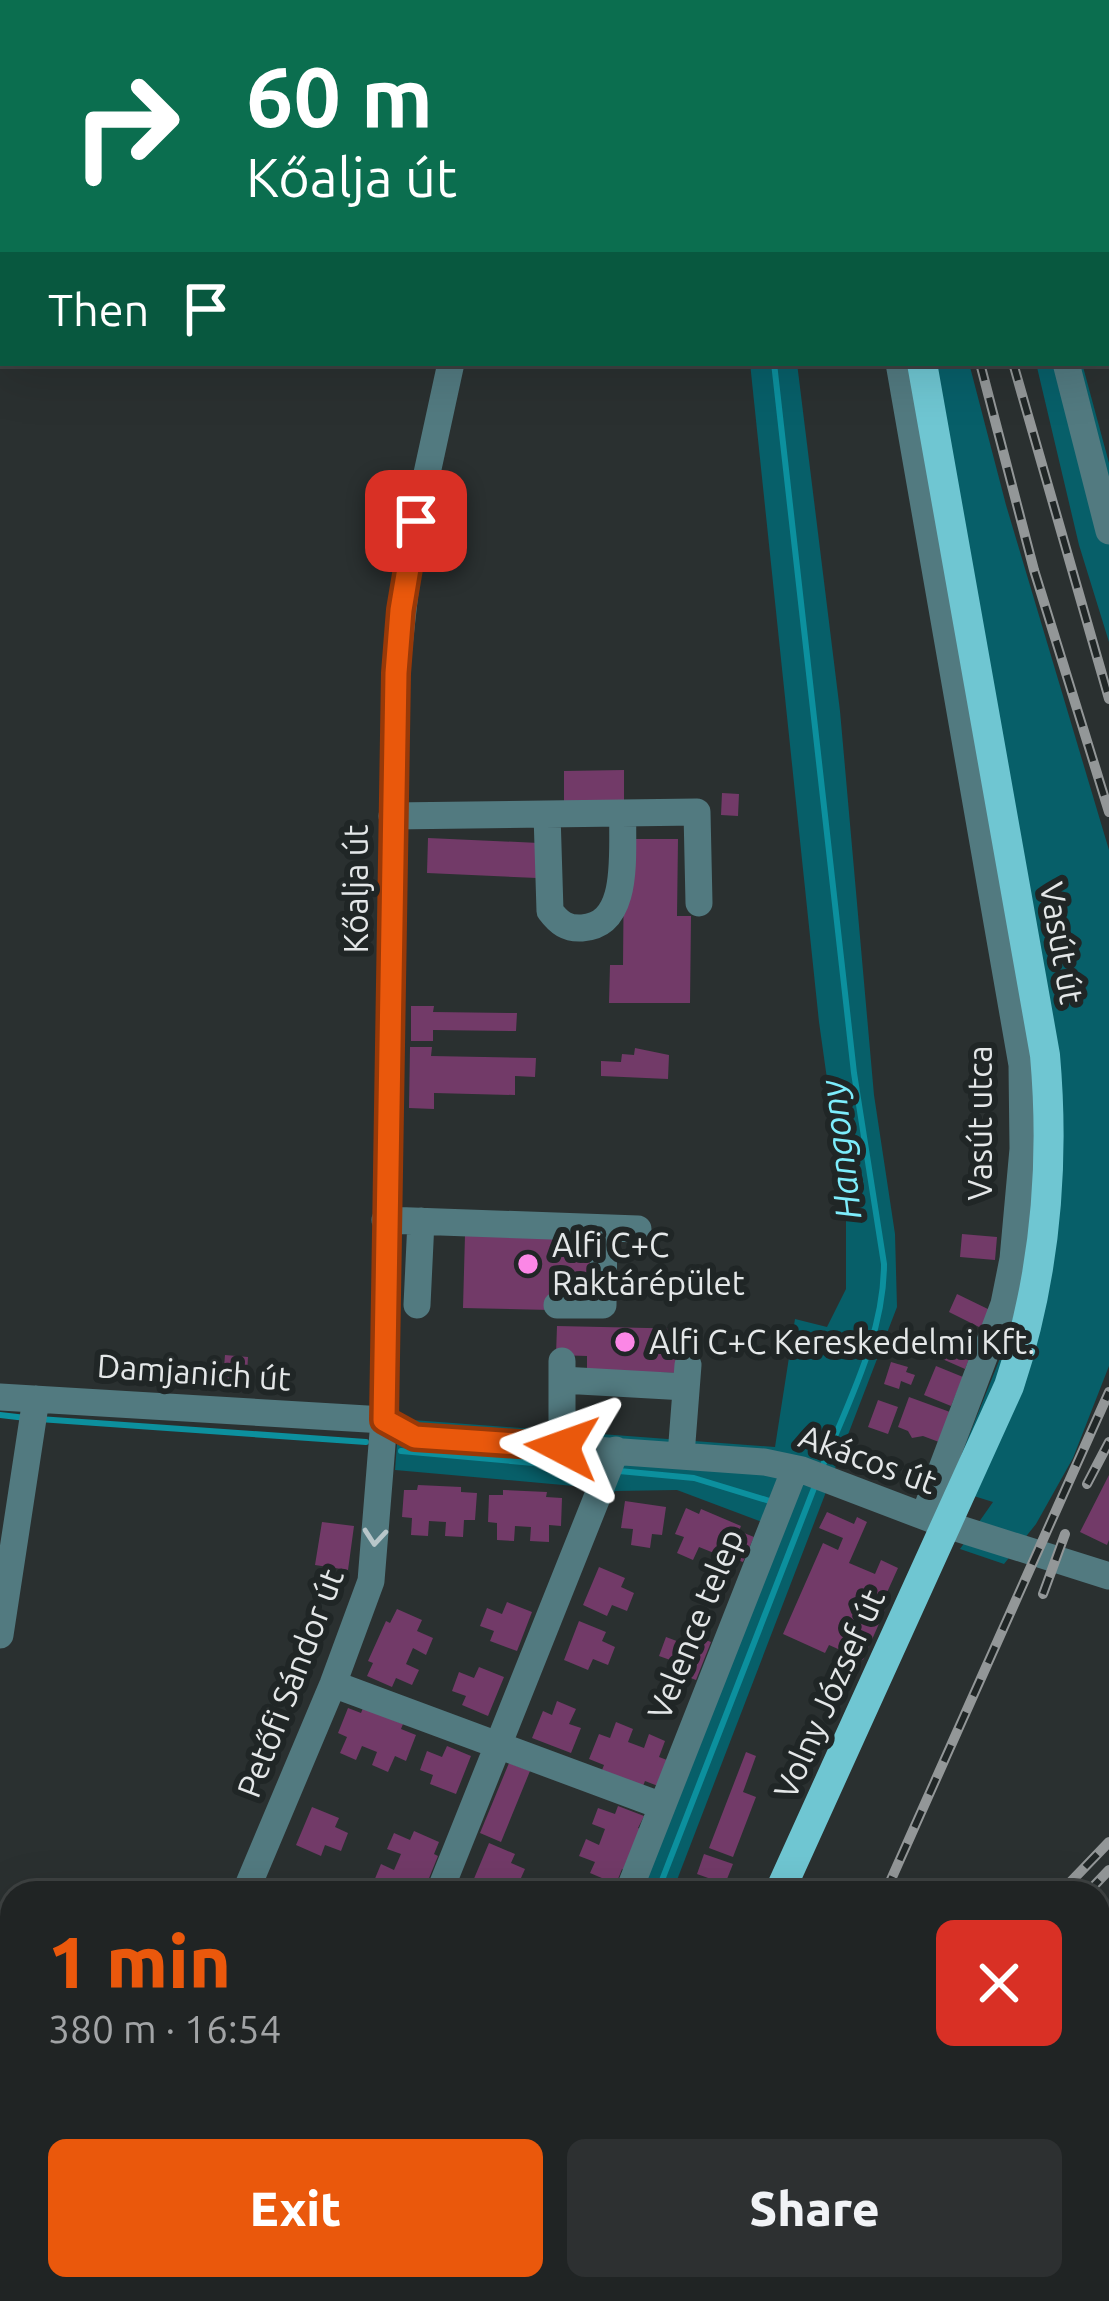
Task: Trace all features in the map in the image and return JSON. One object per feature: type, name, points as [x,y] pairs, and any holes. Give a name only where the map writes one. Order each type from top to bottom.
[{"type":"main road","name":"Vasút út","points":[[923,366],[1045,1055],[1050,1136],[1041,1254],[1019,1357],[994,1420],[934,1520]]},
{"type":"main road","name":"Volny József út","points":[[784,1881],[852,1736],[934,1520]]},
{"type":"street","name":"Kőalja út","points":[[384,1420],[392,816],[401,610],[422,486],[450,366]]},
{"type":"street","name":"Vasút utca","points":[[900,366],[1022,1064],[1023,1149],[1013,1258],[1004,1304],[934,1520]]},
{"type":"street","points":[[1067,366],[1109,531]]},
{"type":"street","points":[[392,816],[698,812],[699,903]]},
{"type":"street","points":[[548,814],[550,911],[560,923],[578,928],[598,925],[616,904],[622,814]]},
{"type":"street","points":[[385,1220],[638,1229]]},
{"type":"street","points":[[417,1305],[421,1221]]},
{"type":"street","points":[[557,1305],[603,1305],[604,1228]]},
{"type":"street","points":[[562,1447],[562,1371],[687,1376],[681,1455]]},
{"type":"street","name":"Damjanich út","points":[[0,1396],[34,1413],[384,1420]]},
{"type":"street","points":[[0,1635],[34,1413]]},
{"type":"street","name":"Akácos út","points":[[384,1420],[415,1437],[562,1447],[611,1462],[681,1455],[790,1486],[833,1482],[1109,1576]]},
{"type":"street","name":"Petőfi Sándor út","points":[[249,1881],[371,1581],[384,1420]]},
{"type":"street","points":[[444,1881],[611,1462]]},
{"type":"street","name":"Velence telep","points":[[633,1881],[790,1486]]},
{"type":"street","points":[[333,1684],[662,1806]]},
{"type":"shaded area","points":[[750,366],[797,366],[840,711],[874,1095],[895,1234],[897,1307],[677,1881],[624,1881],[762,1522],[677,1490],[615,1491],[609,1503],[574,1486],[395,1470],[399,1419],[775,1447],[795,1319],[827,1327],[846,1289],[846,1214],[819,1022]]},
{"type":"shaded area","points":[[915,366],[970,366],[1006,505],[1109,850],[1109,1366],[1073,1458],[1036,1524],[1004,1564],[960,1549],[993,1502],[948,1488],[1001,1356],[1020,1289],[1039,1164]]},
{"type":"shaded area","points":[[1037,366],[1083,366],[1109,463],[1109,642],[1079,545]]},
{"type":"building","points":[[624,770],[624,802],[564,803],[564,771]]},
{"type":"building","points":[[722,793],[739,794],[738,816],[721,815]]},
{"type":"building","points":[[428,838],[539,843],[537,878],[427,873]]},
{"type":"building","points":[[633,839],[678,839],[677,916],[691,916],[690,1003],[609,1003],[610,965],[623,965],[624,859]]},
{"type":"building","points":[[411,1006],[434,1006],[433,1012],[517,1013],[516,1031],[433,1030],[433,1041],[411,1041]]},
{"type":"building","points":[[410,1047],[432,1047],[431,1056],[536,1058],[535,1077],[515,1076],[515,1095],[434,1093],[434,1109],[409,1108]]},
{"type":"building","points":[[635,1048],[669,1055],[668,1079],[601,1076],[601,1061],[621,1062],[622,1054],[634,1055]]},
{"type":"building","points":[[962,1234],[997,1237],[995,1260],[960,1257]]},
{"type":"building","name":"Alfi C+C Raktárépület","points":[[465,1235],[592,1239],[590,1290],[550,1289],[550,1310],[463,1308]]},
{"type":"building","points":[[957,1294],[992,1311],[983,1329],[949,1312]]},
{"type":"building","name":"Alfi C+C Kereskedelmi Kft.","points":[[557,1326],[693,1329],[692,1358],[679,1373],[587,1371],[587,1356],[556,1355]]},
{"type":"building","points":[[951,1331],[976,1342],[965,1369],[940,1358]]},
{"type":"building","points":[[225,1355],[248,1357],[246,1392],[222,1391]]},
{"type":"building","points":[[891,1362],[908,1367],[906,1372],[915,1375],[911,1385],[901,1381],[899,1389],[884,1384]]},
{"type":"building","points":[[936,1366],[963,1377],[951,1406],[924,1395]]},
{"type":"building","points":[[909,1397],[950,1412],[939,1442],[912,1438],[898,1427]]},
{"type":"building","points":[[878,1400],[898,1407],[888,1434],[868,1427]]},
{"type":"building","points":[[1109,1475],[1109,1540],[1107,1545],[1080,1532]]},
{"type":"building","points":[[418,1485],[461,1487],[461,1492],[477,1493],[475,1520],[464,1520],[463,1537],[445,1536],[446,1522],[429,1521],[428,1536],[411,1535],[412,1518],[402,1517],[404,1490],[417,1490]]},
{"type":"building","points":[[503,1490],[547,1492],[546,1497],[562,1498],[561,1526],[549,1525],[549,1542],[530,1541],[531,1527],[515,1526],[514,1541],[497,1540],[497,1523],[488,1522],[489,1495],[503,1495]]},
{"type":"building","points":[[625,1501],[666,1507],[662,1535],[652,1534],[650,1548],[631,1545],[633,1529],[621,1528]]},
{"type":"building","points":[[686,1508],[699,1514],[701,1509],[741,1526],[739,1531],[754,1537],[743,1562],[732,1558],[725,1573],[708,1566],[714,1553],[699,1547],[693,1560],[677,1553],[684,1537],[675,1534]]},
{"type":"building","points":[[827,1512],[854,1524],[857,1517],[867,1522],[849,1563],[875,1574],[881,1560],[898,1568],[863,1660],[829,1645],[825,1653],[783,1634],[823,1543],[838,1550],[843,1538],[819,1528]]},
{"type":"building","points":[[322,1522],[354,1526],[348,1570],[315,1565]]},
{"type":"building","points":[[599,1567],[625,1578],[621,1587],[634,1593],[627,1611],[612,1605],[607,1616],[583,1605]]},
{"type":"building","points":[[507,1602],[532,1612],[517,1651],[490,1641],[494,1631],[480,1626],[487,1608],[502,1614]]},
{"type":"building","points":[[397,1609],[422,1620],[417,1631],[433,1638],[426,1655],[413,1648],[406,1664],[419,1670],[412,1685],[396,1678],[392,1687],[367,1676],[373,1663],[368,1661],[386,1621],[390,1623]]},
{"type":"building","points":[[579,1621],[606,1632],[602,1641],[615,1647],[608,1665],[593,1659],[588,1670],[564,1660]]},
{"type":"building","points":[[686,1632],[711,1642],[696,1680],[669,1670],[673,1661],[659,1656],[666,1637],[682,1643]]},
{"type":"building","points":[[479,1667],[504,1677],[488,1716],[462,1705],[466,1696],[452,1691],[459,1672],[474,1678]]},
{"type":"building","points":[[557,1701],[576,1709],[569,1724],[581,1728],[571,1753],[532,1738],[543,1711],[552,1715]]},
{"type":"building","points":[[348,1708],[361,1713],[363,1708],[403,1724],[401,1729],[416,1735],[406,1761],[395,1756],[388,1772],[372,1765],[377,1752],[362,1746],[356,1760],[340,1753],[347,1737],[338,1733]]},
{"type":"building","points":[[616,1722],[633,1729],[628,1742],[644,1748],[649,1734],[665,1741],[659,1757],[667,1760],[658,1786],[645,1781],[643,1786],[602,1770],[604,1765],[589,1759],[599,1734],[610,1738]]},
{"type":"building","points":[[447,1746],[471,1756],[456,1794],[430,1784],[433,1775],[420,1770],[427,1751],[442,1757]]},
{"type":"building","points":[[746,1752],[756,1756],[743,1792],[756,1797],[733,1857],[709,1848]]},
{"type":"building","points":[[509,1763],[530,1771],[501,1842],[480,1833]]},
{"type":"building","points":[[618,1806],[644,1816],[638,1828],[643,1830],[626,1871],[622,1869],[617,1881],[609,1881],[590,1873],[595,1862],[579,1856],[586,1839],[599,1845],[605,1829],[592,1824],[598,1808],[615,1814]]},
{"type":"building","points":[[312,1807],[339,1818],[335,1827],[348,1833],[341,1851],[325,1845],[321,1856],[296,1845]]},
{"type":"building","points":[[414,1831],[439,1842],[428,1881],[374,1881],[381,1864],[394,1870],[401,1854],[387,1849],[394,1833],[410,1840]]},
{"type":"building","points":[[489,1843],[515,1854],[511,1863],[525,1869],[520,1881],[473,1881]]},
{"type":"building","points":[[704,1854],[733,1864],[726,1881],[697,1874]]},
{"type":"waterway","name":"Hangony","points":[[774,366],[854,1073],[884,1264],[871,1343],[821,1470]]},
{"type":"waterway","points":[[0,1415],[26,1418]]},
{"type":"waterway","points":[[39,1419],[366,1442]]},
{"type":"waterway","points":[[401,1451],[600,1469]]},
{"type":"waterway","points":[[619,1471],[694,1478],[776,1503]]},
{"type":"waterway","name":"Hangony","points":[[662,1881],[816,1483]]},
{"type":"railway","points":[[981,366],[1034,570],[1109,812]]},
{"type":"railway","points":[[1014,366],[1109,699]]},
{"type":"railway","points":[[890,1881],[1109,1392]]},
{"type":"railway","points":[[1087,1484],[1109,1442]]},
{"type":"railway","points":[[1043,1594],[1065,1534]]},
{"type":"railway","points":[[1072,1881],[1109,1842]]},
{"type":"railway","points":[[1098,1881],[1109,1870]]},
{"type":"place","name":"Alfi C+C Raktárépület","points":[[528,1264]]},
{"type":"place","name":"Alfi C+C Kereskedelmi Kft.","points":[[625,1342]]},
{"type":"route","points":[[416,521],[396,673],[384,1420],[415,1437],[562,1447]]}]
